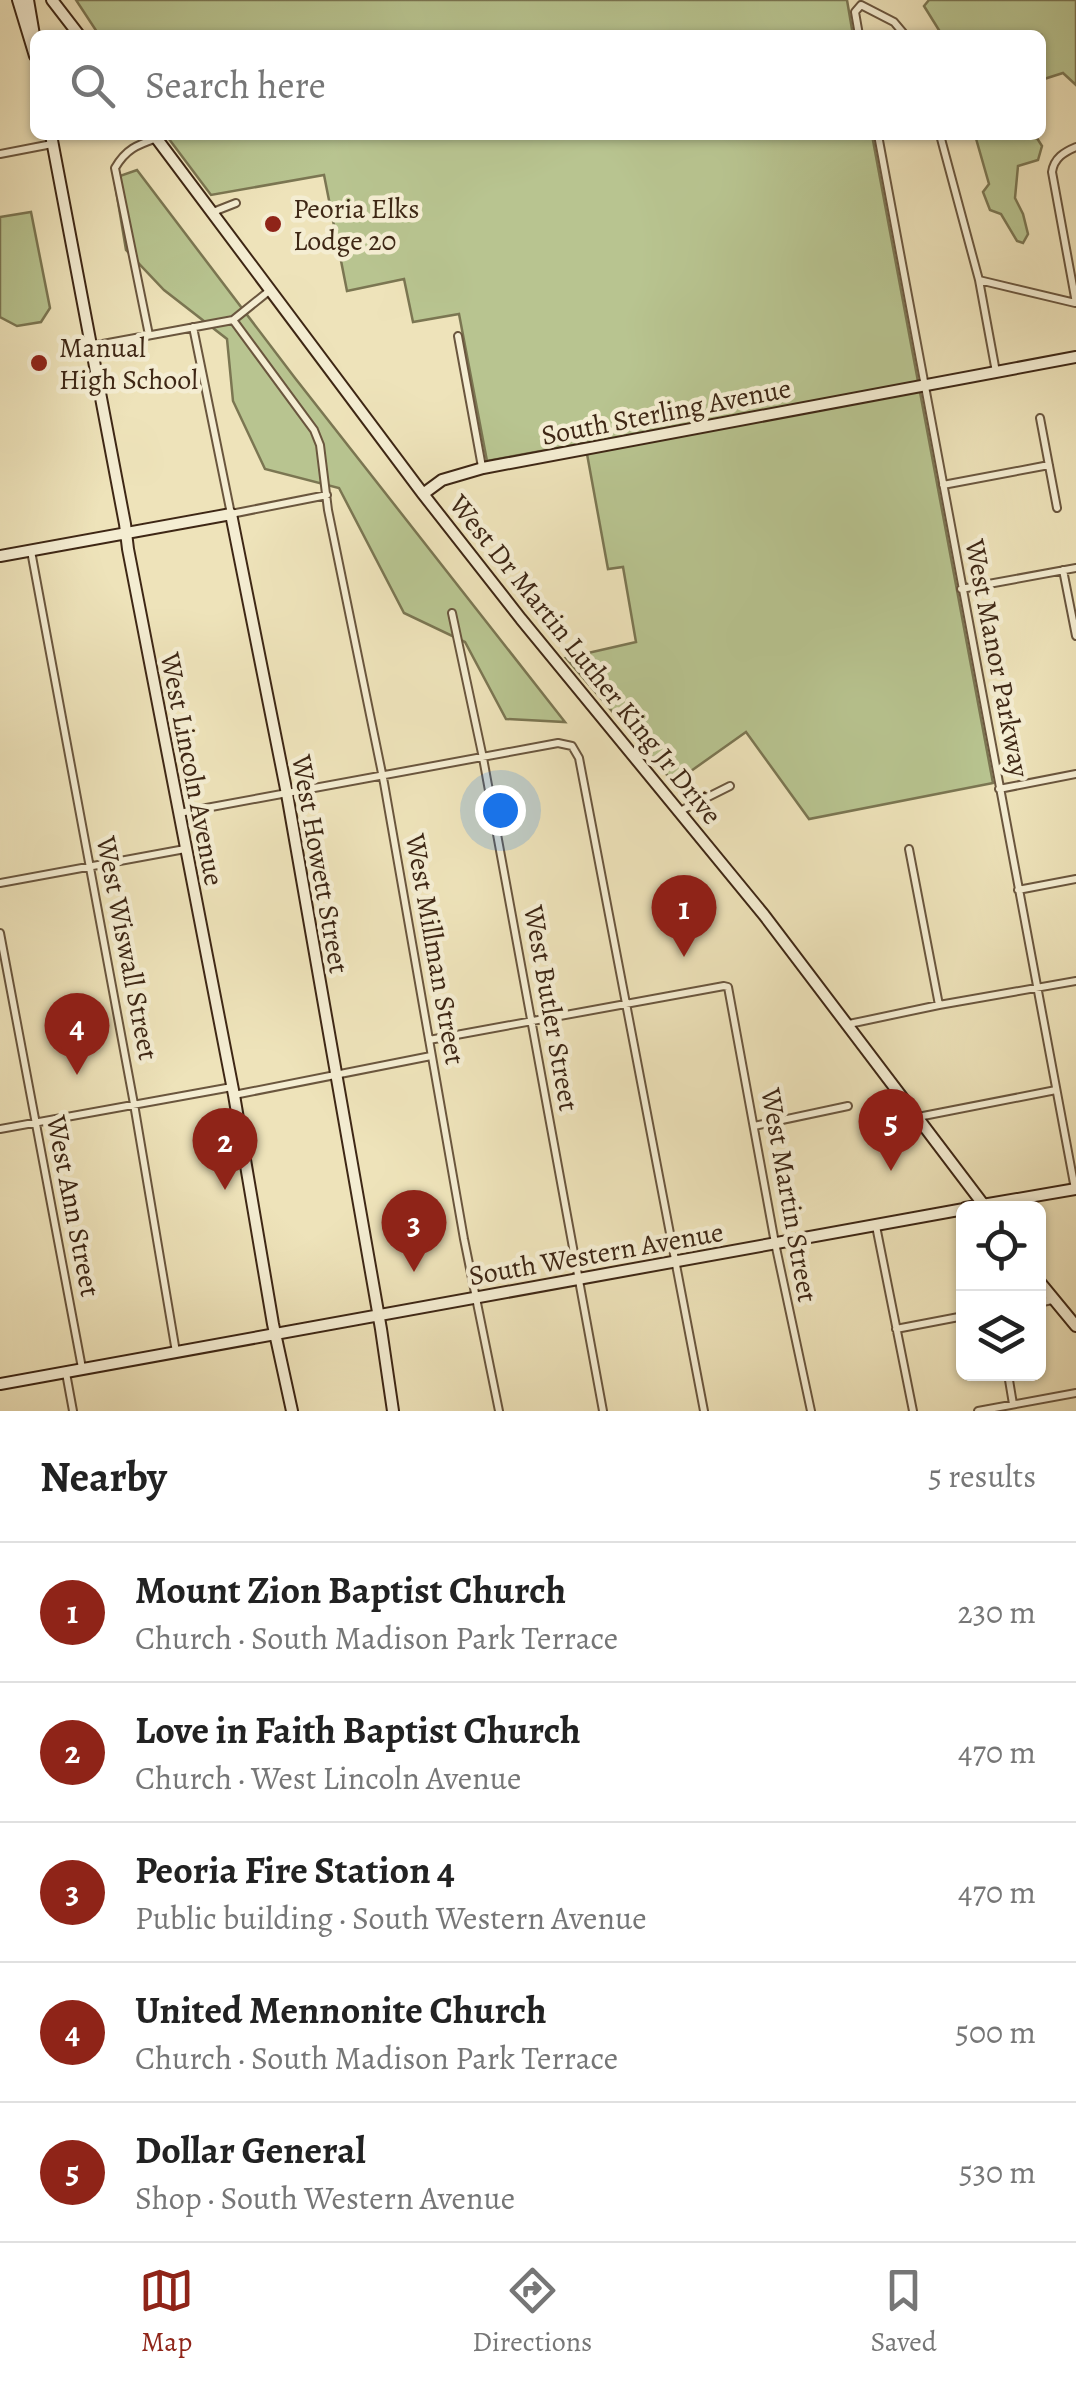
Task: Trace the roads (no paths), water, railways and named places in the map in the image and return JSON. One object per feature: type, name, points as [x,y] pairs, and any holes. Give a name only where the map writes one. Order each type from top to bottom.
[{"type":"main road","points":[[18,0],[30,40]]},
{"type":"main road","points":[[28,0],[33,30]]},
{"type":"main road","points":[[53,0],[75,30]]},
{"type":"main road","name":"West Lincoln Avenue","points":[[52,140],[292,1411]]},
{"type":"main road","name":"West Dr Martin Luther King Jr Drive","points":[[159,140],[423,494],[849,1024],[980,1201]]},
{"type":"main road","name":"South Sterling Avenue","points":[[423,494],[442,480],[482,468],[1076,357]]},
{"type":"main road","points":[[0,556],[231,514]]},
{"type":"main road","name":"West Howett Street","points":[[231,514],[286,794],[393,1411]]},
{"type":"main road","name":"South Western Avenue","points":[[1014,1201],[1075,1189]]},
{"type":"main road","name":"South Western Avenue","points":[[0,1384],[956,1210]]},
{"type":"main road","points":[[1046,1290],[1076,1326]]},
{"type":"street","points":[[859,30],[855,12],[861,5],[894,22],[900,30]]},
{"type":"street","points":[[0,154],[52,140]]},
{"type":"street","points":[[149,140],[123,154],[116,168],[149,335]]},
{"type":"street","name":"West Manor Parkway","points":[[879,140],[1075,1189]]},
{"type":"street","points":[[941,140],[979,280],[996,372]]},
{"type":"street","points":[[979,280],[1076,303],[1052,170],[1063,153],[1076,147]]},
{"type":"street","points":[[212,212],[236,203]]},
{"type":"street","points":[[92,346],[232,320],[269,291]]},
{"type":"street","name":"West Millman Street","points":[[232,320],[314,430],[320,446],[328,510],[382,775],[475,1298],[499,1411]]},
{"type":"street","name":"West Howett Street","points":[[193,327],[231,514]]},
{"type":"street","points":[[458,336],[482,468]]},
{"type":"street","points":[[1040,418],[1057,508]]},
{"type":"street","points":[[943,485],[1049,465]]},
{"type":"street","points":[[231,514],[327,494]]},
{"type":"street","name":"West Wiswall Street","points":[[30,551],[134,1104],[176,1354]]},
{"type":"street","points":[[961,588],[1076,568]]},
{"type":"street","points":[[1063,570],[1076,636]]},
{"type":"street","name":"West Butler Street","points":[[452,613],[603,1411]]},
{"type":"street","points":[[178,814],[560,742],[571,745],[578,758],[704,1411]]},
{"type":"street","points":[[1000,789],[1076,774]]},
{"type":"street","points":[[680,811],[730,786]]},
{"type":"street","points":[[909,849],[939,1005]]},
{"type":"street","points":[[0,883],[185,850]]},
{"type":"street","points":[[1018,890],[1076,879]]},
{"type":"street","name":"West Ann Street","points":[[0,933],[82,1370]]},
{"type":"street","points":[[849,1024],[1076,981]]},
{"type":"street","name":"West Martin Street","points":[[627,1004],[728,988],[811,1411]]},
{"type":"street","points":[[429,1040],[627,1004]]},
{"type":"street","points":[[0,1129],[432,1056]]},
{"type":"street","points":[[918,1117],[1056,1090]]},
{"type":"street","points":[[754,1126],[848,1106]]},
{"type":"street","points":[[876,1225],[913,1411]]},
{"type":"street","points":[[1046,1301],[1054,1300]]},
{"type":"street","points":[[896,1328],[956,1317]]},
{"type":"street","points":[[66,1372],[74,1411]]},
{"type":"street","points":[[1009,1381],[1014,1404]]},
{"type":"street","points":[[978,1411],[1076,1393]]},
{"type":"place","name":"Peoria Elks Lodge 20","points":[[273,224]]},
{"type":"place","name":"Manual High School","points":[[39,363]]},
{"type":"place","name":"Mount Zion Baptist Church","points":[[684,957]]},
{"type":"place","name":"United Mennonite Church","points":[[77,1075]]},
{"type":"place","name":"Dollar General","points":[[891,1171]]},
{"type":"place","name":"Love in Faith Baptist Church","points":[[225,1190]]},
{"type":"place","name":"Peoria Fire Station 4","points":[[414,1272]]}]
